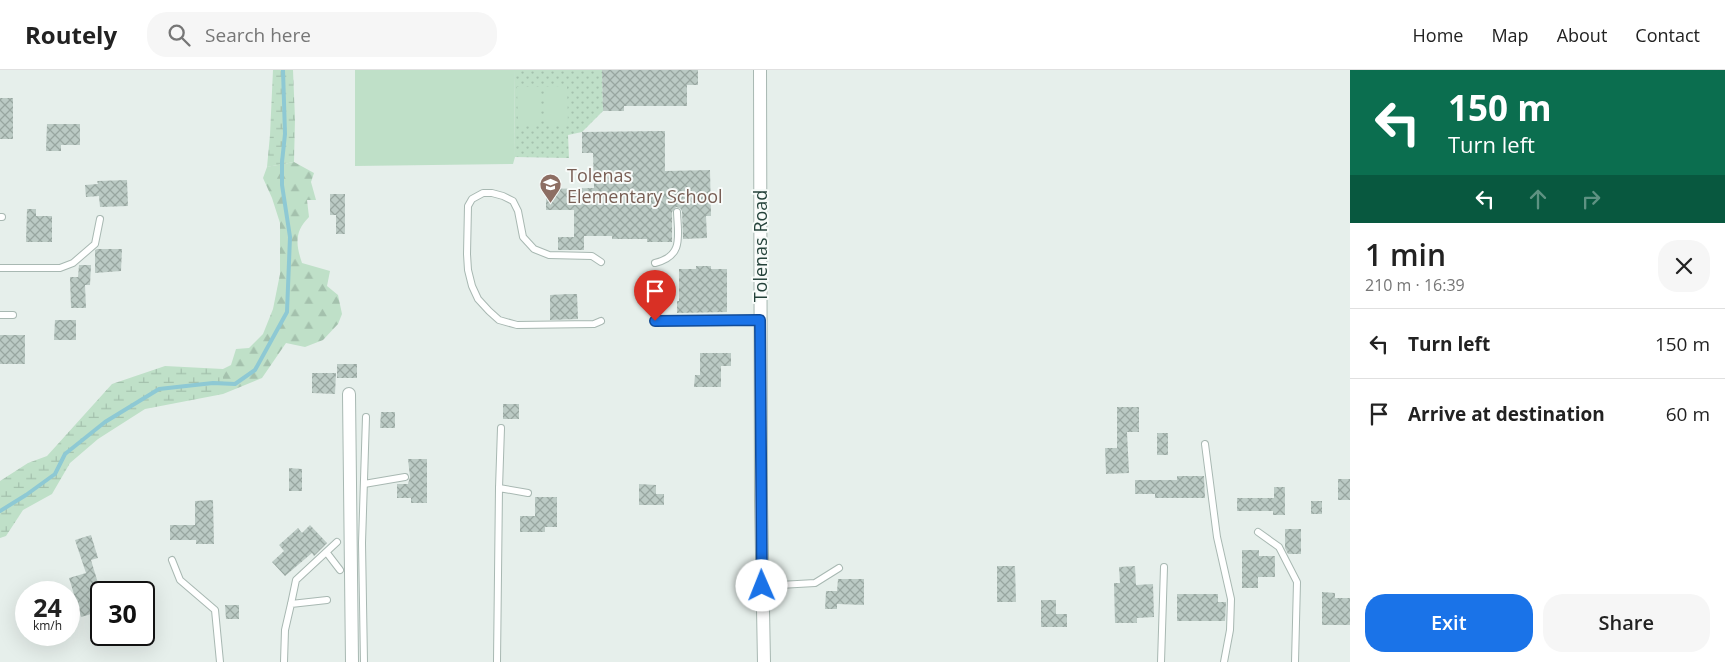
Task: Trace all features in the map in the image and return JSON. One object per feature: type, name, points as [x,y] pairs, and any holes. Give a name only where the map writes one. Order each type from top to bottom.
[{"type":"street","name":"Tolenas Road","points":[[760,70],[760,320],[764,662]]},
{"type":"street","points":[[349,394],[352,662]]},
{"type":"lane","points":[[601,262],[592,256],[549,255],[534,248],[524,237],[518,211],[513,201],[503,196],[483,193],[472,200],[468,206],[467,254],[472,286],[478,299],[499,320],[516,326],[594,324],[601,320]]},
{"type":"lane","points":[[655,263],[666,260],[674,254],[678,246],[678,212]]},
{"type":"lane","points":[[0,268],[60,268],[73,263],[94,244],[100,219]]},
{"type":"lane","points":[[0,315],[13,314]]},
{"type":"lane","points":[[655,321],[760,320]]},
{"type":"lane","points":[[364,662],[362,543],[366,417]]},
{"type":"lane","points":[[497,662],[498,488],[502,428]]},
{"type":"lane","points":[[1205,444],[1217,537],[1231,599],[1230,630],[1224,662]]},
{"type":"lane","points":[[364,484],[405,477]]},
{"type":"lane","points":[[498,488],[528,493]]},
{"type":"lane","points":[[1258,532],[1279,548],[1297,582],[1296,662]]},
{"type":"lane","points":[[284,662],[285,630],[296,580],[337,542]]},
{"type":"lane","points":[[327,553],[340,570]]},
{"type":"lane","points":[[172,560],[180,580],[215,610],[220,662]]},
{"type":"lane","points":[[1161,662],[1164,567]]},
{"type":"lane","points":[[762,586],[815,583],[839,568]]},
{"type":"lane","points":[[292,604],[327,600]]},
{"type":"green space","points":[[273,70],[293,70],[294,162],[267,167],[270,135]]},
{"type":"green space","points":[[355,70],[514,70],[515,157],[513,164],[355,166]]},
{"type":"green space","points":[[514,70],[602,70],[603,111],[582,132],[568,135],[569,158],[515,157]]},
{"type":"green space","points":[[567,86],[568,125],[546,126],[545,87]]},
{"type":"green space","points":[[517,87],[540,87],[540,126],[518,126]]},
{"type":"green space","points":[[294,162],[314,173],[311,182],[316,200],[307,200],[309,217],[301,228],[298,239],[298,250],[302,263],[330,271],[327,286],[338,295],[342,314],[338,324],[323,340],[305,347],[286,343],[262,378],[223,394],[223,369],[231,365],[236,349],[249,348],[263,334],[273,309],[280,274],[280,223],[263,178],[267,167]]},
{"type":"green space","points":[[165,366],[223,369],[223,394],[145,409],[98,439],[70,463],[52,494],[23,510],[6,536],[0,538],[0,481],[28,463],[47,456],[112,384]]},
{"type":"building","points":[[602,70],[698,70],[698,85],[687,85],[687,106],[624,106],[624,111],[603,111]]},
{"type":"building","points":[[0,98],[13,98],[13,139],[0,139]]},
{"type":"building","points":[[47,124],[80,124],[80,145],[61,145],[61,151],[46,151]]},
{"type":"building","points":[[665,131],[665,171],[710,170],[711,216],[706,216],[707,238],[683,239],[682,211],[676,207],[672,212],[672,242],[647,242],[647,239],[612,239],[612,236],[584,236],[584,250],[558,250],[558,237],[574,237],[574,210],[546,210],[546,189],[594,188],[593,153],[582,153],[582,132]]},
{"type":"building","points":[[127,180],[128,206],[100,207],[99,196],[86,197],[85,185],[98,184],[97,181]]},
{"type":"building","points":[[330,194],[345,194],[345,234],[336,234],[336,215],[330,215]]},
{"type":"building","points":[[27,209],[36,209],[36,216],[52,216],[52,242],[26,242]]},
{"type":"building","points":[[122,249],[121,271],[95,273],[95,250]]},
{"type":"building","points":[[79,265],[91,265],[90,285],[85,285],[86,308],[71,308],[70,277],[78,277]]},
{"type":"building","points":[[696,266],[711,266],[711,269],[727,269],[727,312],[677,313],[679,269],[696,269]]},
{"type":"building","points":[[577,294],[578,319],[550,320],[550,295]]},
{"type":"building","points":[[55,320],[76,320],[76,340],[54,340]]},
{"type":"building","points":[[0,335],[25,335],[25,364],[0,364]]},
{"type":"building","points":[[700,353],[731,353],[731,366],[721,366],[721,387],[694,387],[695,375],[700,375]]},
{"type":"building","points":[[337,364],[357,364],[357,378],[337,378]]},
{"type":"building","points":[[312,373],[336,373],[335,394],[312,393]]},
{"type":"building","points":[[503,404],[519,404],[519,419],[503,419]]},
{"type":"building","points":[[1117,407],[1139,407],[1139,432],[1127,432],[1129,473],[1106,474],[1105,448],[1117,448]]},
{"type":"building","points":[[381,412],[395,412],[395,428],[380,428]]},
{"type":"building","points":[[1157,433],[1168,433],[1168,455],[1157,455]]},
{"type":"building","points":[[408,459],[427,459],[427,503],[411,503],[411,498],[397,498],[397,484],[408,484],[410,477]]},
{"type":"building","points":[[289,468],[302,469],[302,491],[289,491]]},
{"type":"building","points":[[1177,476],[1204,476],[1205,498],[1155,498],[1155,494],[1135,494],[1135,480],[1177,480]]},
{"type":"building","points":[[1338,479],[1350,479],[1350,500],[1338,500]]},
{"type":"building","points":[[639,484],[656,485],[656,494],[664,494],[664,505],[639,505]]},
{"type":"building","points":[[1274,487],[1285,487],[1285,515],[1273,515],[1273,511],[1237,511],[1237,498],[1274,498]]},
{"type":"building","points":[[535,497],[557,497],[557,527],[545,527],[545,532],[520,532],[520,516],[535,516]]},
{"type":"building","points":[[213,500],[214,544],[196,544],[196,540],[170,540],[170,525],[195,525],[195,501]]},
{"type":"building","points":[[1311,501],[1322,501],[1322,514],[1311,514]]},
{"type":"building","points":[[310,525],[327,543],[314,556],[312,553],[285,576],[272,562],[284,551],[279,545],[298,528],[302,533]]},
{"type":"building","points":[[1285,529],[1301,529],[1301,554],[1288,554],[1285,548]]},
{"type":"building","points":[[91,535],[98,558],[91,560],[97,581],[90,581],[90,614],[81,617],[80,581],[70,581],[69,578],[86,573],[75,540]]},
{"type":"building","points":[[1242,550],[1259,550],[1259,556],[1275,556],[1275,577],[1258,577],[1258,588],[1242,588]]},
{"type":"building","points":[[997,566],[1015,566],[1016,602],[997,602]]},
{"type":"building","points":[[1135,566],[1136,585],[1153,584],[1154,617],[1137,618],[1137,623],[1115,623],[1114,583],[1120,583],[1119,567]]},
{"type":"building","points":[[838,579],[864,579],[864,605],[837,604],[837,609],[825,609],[826,591],[837,591]]},
{"type":"building","points":[[1322,592],[1335,593],[1335,598],[1350,598],[1350,625],[1322,625]]},
{"type":"building","points":[[1177,594],[1218,594],[1218,602],[1226,602],[1225,621],[1177,621]]},
{"type":"building","points":[[1041,600],[1056,600],[1056,614],[1067,614],[1067,627],[1041,627]]},
{"type":"building","points":[[225,605],[239,605],[239,619],[226,619]]},
{"type":"waterway","points":[[0,511],[55,474],[65,454],[105,422],[159,389],[213,383],[235,384],[255,370],[287,312],[290,237],[282,185],[285,134],[283,70]]},
{"type":"place","name":"Tolenas Elementary School","points":[[551,204]]},
{"type":"route","points":[[655,321],[760,320],[762,586]]}]
